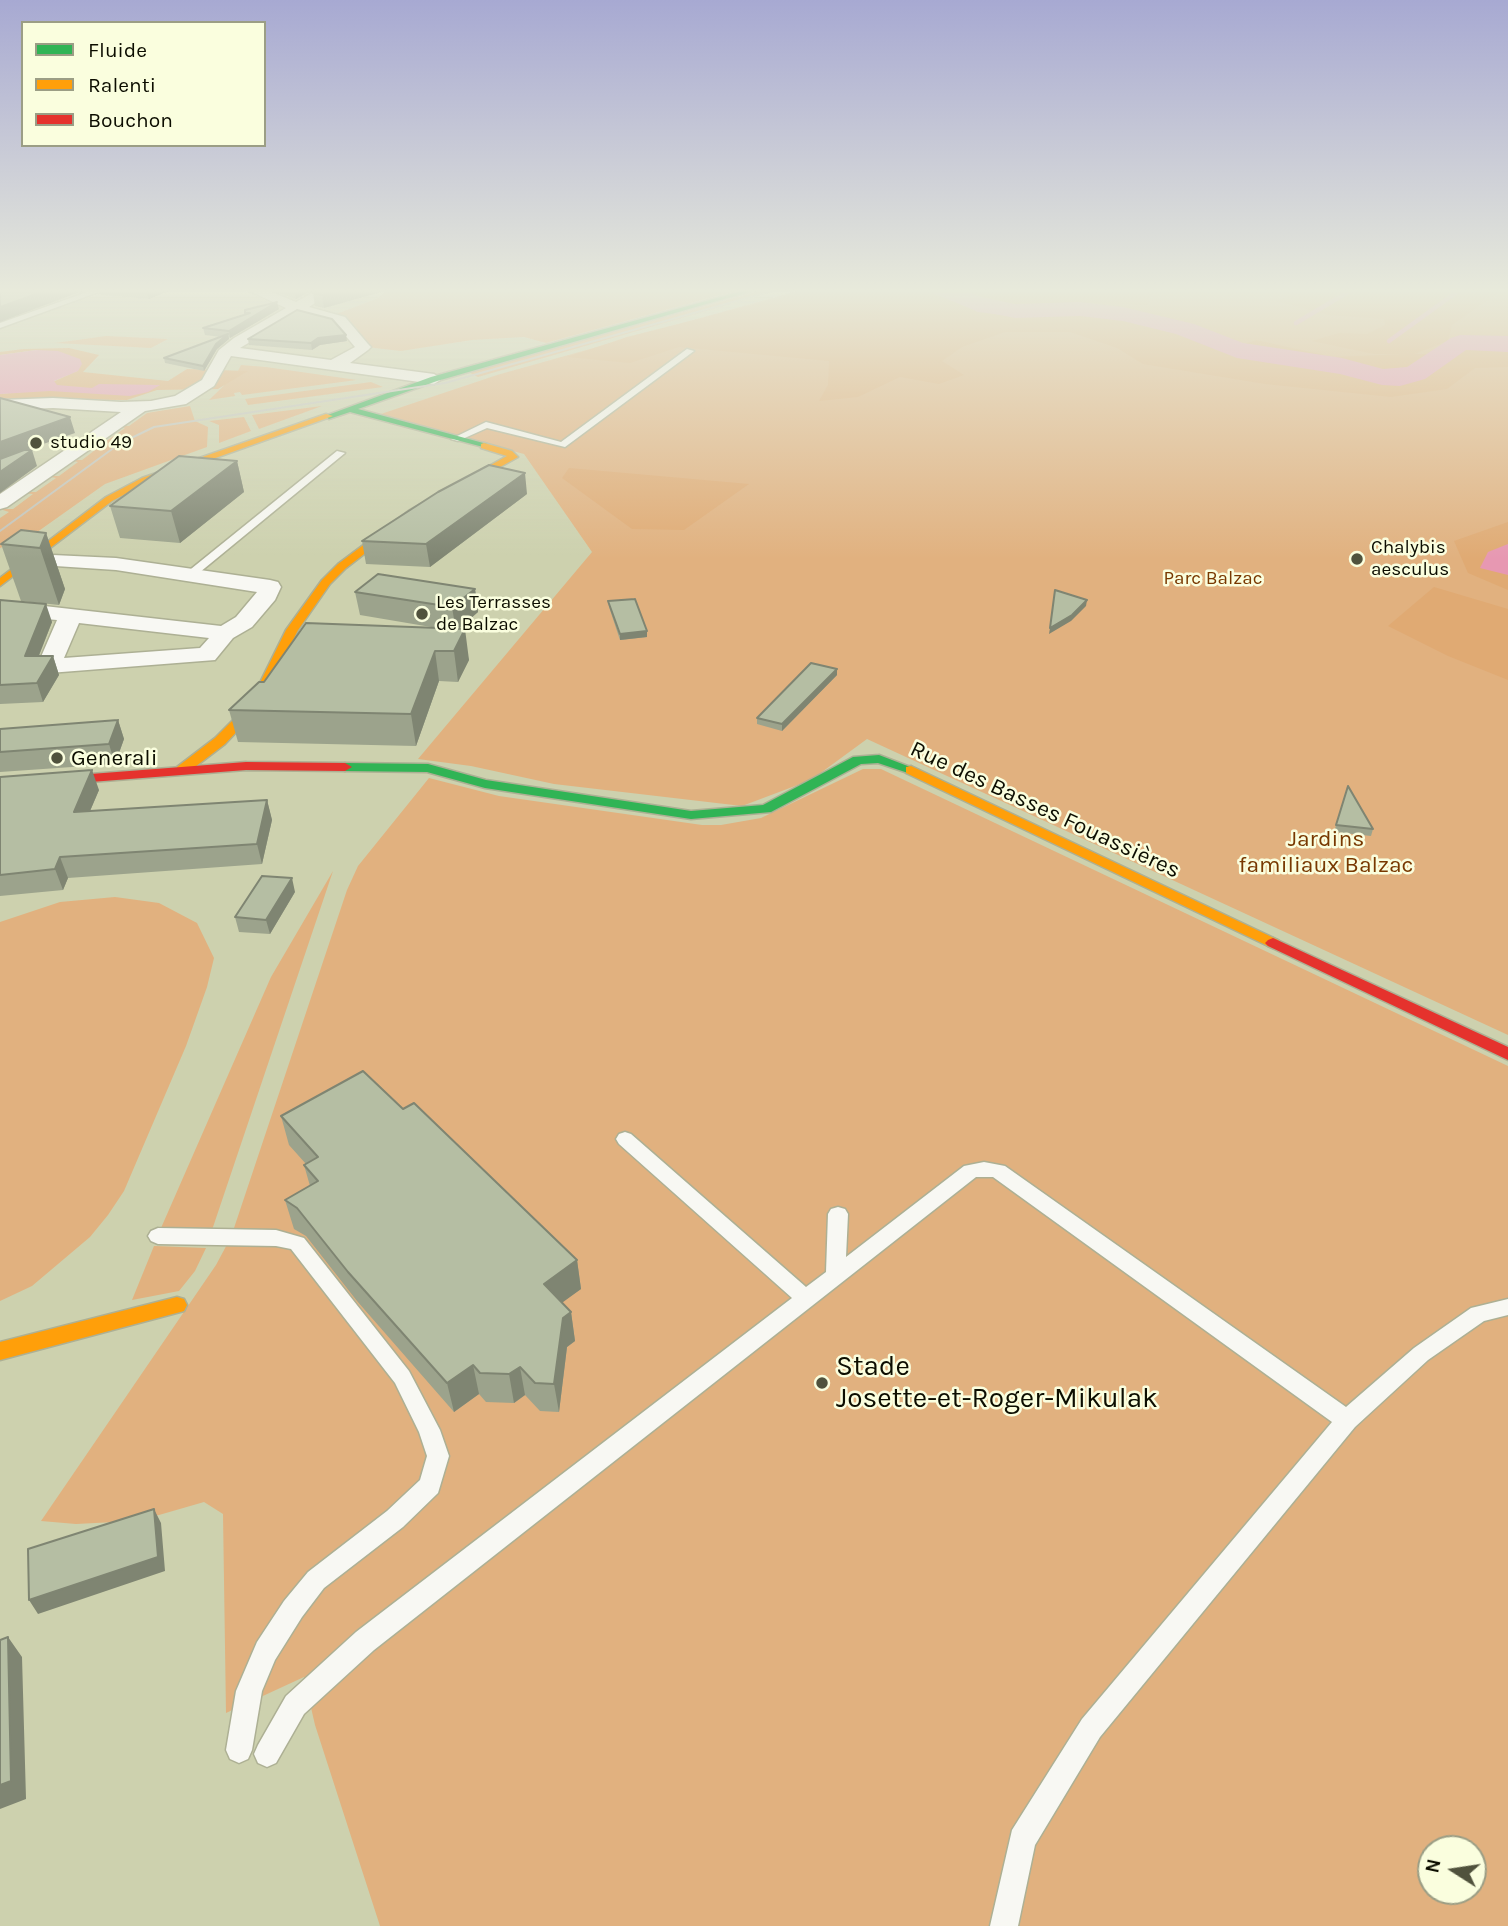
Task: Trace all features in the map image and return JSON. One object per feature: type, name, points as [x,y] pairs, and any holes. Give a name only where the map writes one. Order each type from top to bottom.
[{"type":"street","points":[[0,405],[53,403],[141,407],[171,402],[198,391],[211,379]]},
{"type":"street","points":[[0,583],[109,499],[132,486],[434,379]]},
{"type":"street","points":[[63,460],[39,454],[118,420],[141,407]]},
{"type":"street","points":[[181,770],[220,741],[255,705],[292,630],[333,574],[413,512],[513,457],[513,454],[350,409]]},
{"type":"street","points":[[0,503],[118,420]]},
{"type":"street","points":[[60,562],[98,555],[148,551]]},
{"type":"street","points":[[5,556],[116,564],[270,587],[267,595],[244,622],[225,633],[207,655],[49,666],[71,615]]},
{"type":"street","points":[[0,608],[225,633]]},
{"type":"street","name":"Rue des Basses Fouassières","points":[[0,785],[181,770],[299,764],[428,768],[485,784],[691,816],[766,808],[858,760],[879,759],[902,766],[1508,1054]]},
{"type":"street","points":[[0,1351],[177,1305]]},
{"type":"lane","points":[[455,439],[486,425],[562,445],[652,379]]},
{"type":"lane","points":[[190,575],[340,453]]},
{"type":"lane","points":[[625,1139],[805,1298]]},
{"type":"lane","points":[[267,1754],[295,1705],[365,1641],[605,1457],[836,1273],[971,1171],[984,1168],[998,1171],[1346,1420]]},
{"type":"lane","points":[[836,1273],[838,1214]]},
{"type":"lane","points":[[158,1236],[276,1238],[297,1243],[402,1377],[429,1430],[438,1456],[430,1486],[395,1519],[316,1580],[293,1609],[265,1651],[249,1691],[239,1750]]},
{"type":"lane","points":[[1004,1926],[1022,1840],[1091,1728],[1346,1420],[1421,1354],[1478,1314],[1508,1307]]},
{"type":"green space","points":[[231,379],[357,380],[242,395],[240,392],[234,393],[235,396],[209,400]]},
{"type":"green space","name":"Parc Balzac","points":[[485,379],[1508,379],[1508,1035],[867,739],[811,780],[742,806],[554,784],[471,766],[418,759],[592,552],[524,454],[378,415]]},
{"type":"green space","points":[[371,382],[383,387],[248,405],[245,399]]},
{"type":"green space","points":[[190,406],[195,421],[208,427],[207,447],[105,484],[33,535],[0,548],[0,518],[9,512],[0,509],[13,509],[33,494],[22,493],[36,492],[56,478],[46,476],[59,476],[78,462],[68,460],[82,460],[99,447],[89,445],[102,444],[125,428],[115,427],[118,425],[129,426],[147,413]]},
{"type":"green space","points":[[322,406],[259,429],[252,415]]},
{"type":"green space","points":[[244,417],[251,431],[219,443],[219,425],[209,421]]},
{"type":"green space","name":"Stade Josette-et-Roger-Mikulak","points":[[863,769],[881,769],[1508,1066],[1508,1926],[380,1926],[315,1725],[304,1677],[226,1713],[223,1514],[204,1502],[159,1515],[115,1522],[76,1524],[41,1521],[216,1265],[231,1237],[347,890],[358,866],[429,778],[499,796],[702,825],[721,825],[761,818]]},
{"type":"green space","points":[[333,871],[212,1230],[161,1228],[271,977]]},
{"type":"green space","points":[[115,897],[159,903],[197,923],[214,958],[207,987],[186,1046],[124,1191],[90,1237],[32,1286],[0,1301],[0,922],[60,902]]},
{"type":"green space","points":[[154,1246],[206,1248],[195,1271],[179,1291],[132,1300]]},
{"type":"shaded area","points":[[0,379],[59,379],[54,381],[57,385],[92,388],[99,384],[160,385],[148,392],[130,396],[50,391],[0,394]]},
{"type":"shaded area","points":[[60,379],[168,381],[235,379],[218,389],[157,390],[127,400],[0,399],[0,394],[33,391]]},
{"type":"shaded area","points":[[828,379],[896,379],[858,397],[819,401],[828,385]]},
{"type":"shaded area","points":[[910,379],[953,379],[939,384]]},
{"type":"shaded area","points":[[1234,379],[1460,379],[1447,389],[1391,397]]},
{"type":"shaded area","points":[[569,468],[749,484],[684,530],[632,529],[562,478]]},
{"type":"shaded area","points":[[1508,522],[1508,590],[1468,573],[1454,541]]},
{"type":"shaded area","points":[[1508,544],[1508,575],[1480,568],[1488,552]]},
{"type":"shaded area","points":[[1434,587],[1508,609],[1508,680],[1448,656],[1388,626]]},
{"type":"building","points":[[0,398],[70,417],[0,442]]},
{"type":"building","points":[[24,450],[32,450],[0,472],[0,459]]},
{"type":"building","points":[[179,456],[237,461],[171,511],[110,506]]},
{"type":"building","points":[[489,465],[525,473],[426,544],[362,541],[438,492]]},
{"type":"building","points":[[21,530],[46,533],[40,548],[1,544]]},
{"type":"building","points":[[378,574],[475,589],[452,607],[355,592]]},
{"type":"building","points":[[1055,590],[1087,600],[1072,615],[1050,628]]},
{"type":"building","points":[[635,599],[647,631],[620,634],[608,601]]},
{"type":"building","points":[[0,600],[46,604],[25,656],[53,656],[37,683],[0,685]]},
{"type":"building","points":[[306,623],[465,629],[454,651],[435,651],[411,714],[229,710],[259,682],[264,682]]},
{"type":"building","points":[[811,663],[837,669],[782,724],[757,718]]},
{"type":"building","points":[[118,720],[109,744],[0,752],[0,729]]},
{"type":"building","points":[[92,770],[74,812],[267,800],[257,844],[60,857],[55,869],[0,875],[0,777]]},
{"type":"building","points":[[1348,786],[1373,829],[1336,825]]},
{"type":"building","points":[[262,876],[292,878],[266,920],[235,917]]},
{"type":"building","points":[[363,1071],[403,1109],[414,1103],[577,1260],[544,1284],[571,1312],[563,1318],[554,1384],[535,1383],[520,1367],[509,1374],[480,1373],[473,1365],[447,1383],[348,1272],[297,1208],[285,1200],[318,1181],[304,1165],[318,1157],[281,1116]]},
{"type":"building","points":[[154,1509],[158,1557],[29,1600],[28,1549]]},
{"type":"building","points":[[8,1637],[11,1781],[0,1785],[0,1640]]},
{"type":"tram line","points":[[0,531],[119,444],[154,427],[460,379]]},
{"type":"traffic: fast","points":[[329,416],[434,379]]},
{"type":"traffic: fast","points":[[350,409],[484,446]]},
{"type":"traffic: fast","points":[[345,767],[428,768],[485,784],[691,815],[766,809],[858,760],[879,759],[911,770]]},
{"type":"traffic: slow","points":[[0,583],[109,499],[145,480],[329,416]]},
{"type":"traffic: slow","points":[[182,770],[220,741],[255,705],[292,630],[326,582],[342,566],[413,512],[513,457],[509,453],[484,446]]},
{"type":"traffic: slow","points":[[911,770],[1273,943]]},
{"type":"traffic: slow","points":[[0,1351],[177,1305]]},
{"type":"traffic: jam","points":[[0,785],[246,766],[345,767]]},
{"type":"traffic: jam","points":[[1273,943],[1508,1054]]},
{"type":"place","name":"studio 49","points":[[36,443]]},
{"type":"place","name":"Chalybis aesculus","points":[[1357,559]]},
{"type":"place","name":"Les Terrasses de Balzac","points":[[422,614]]},
{"type":"place","name":"Generali","points":[[57,758]]},
{"type":"place","name":"Stade Josette-et-Roger-Mikulak","points":[[822,1383]]},
{"type":"park label","name":"Jardins familiaux Balzac","points":[[1326,852]]}]
